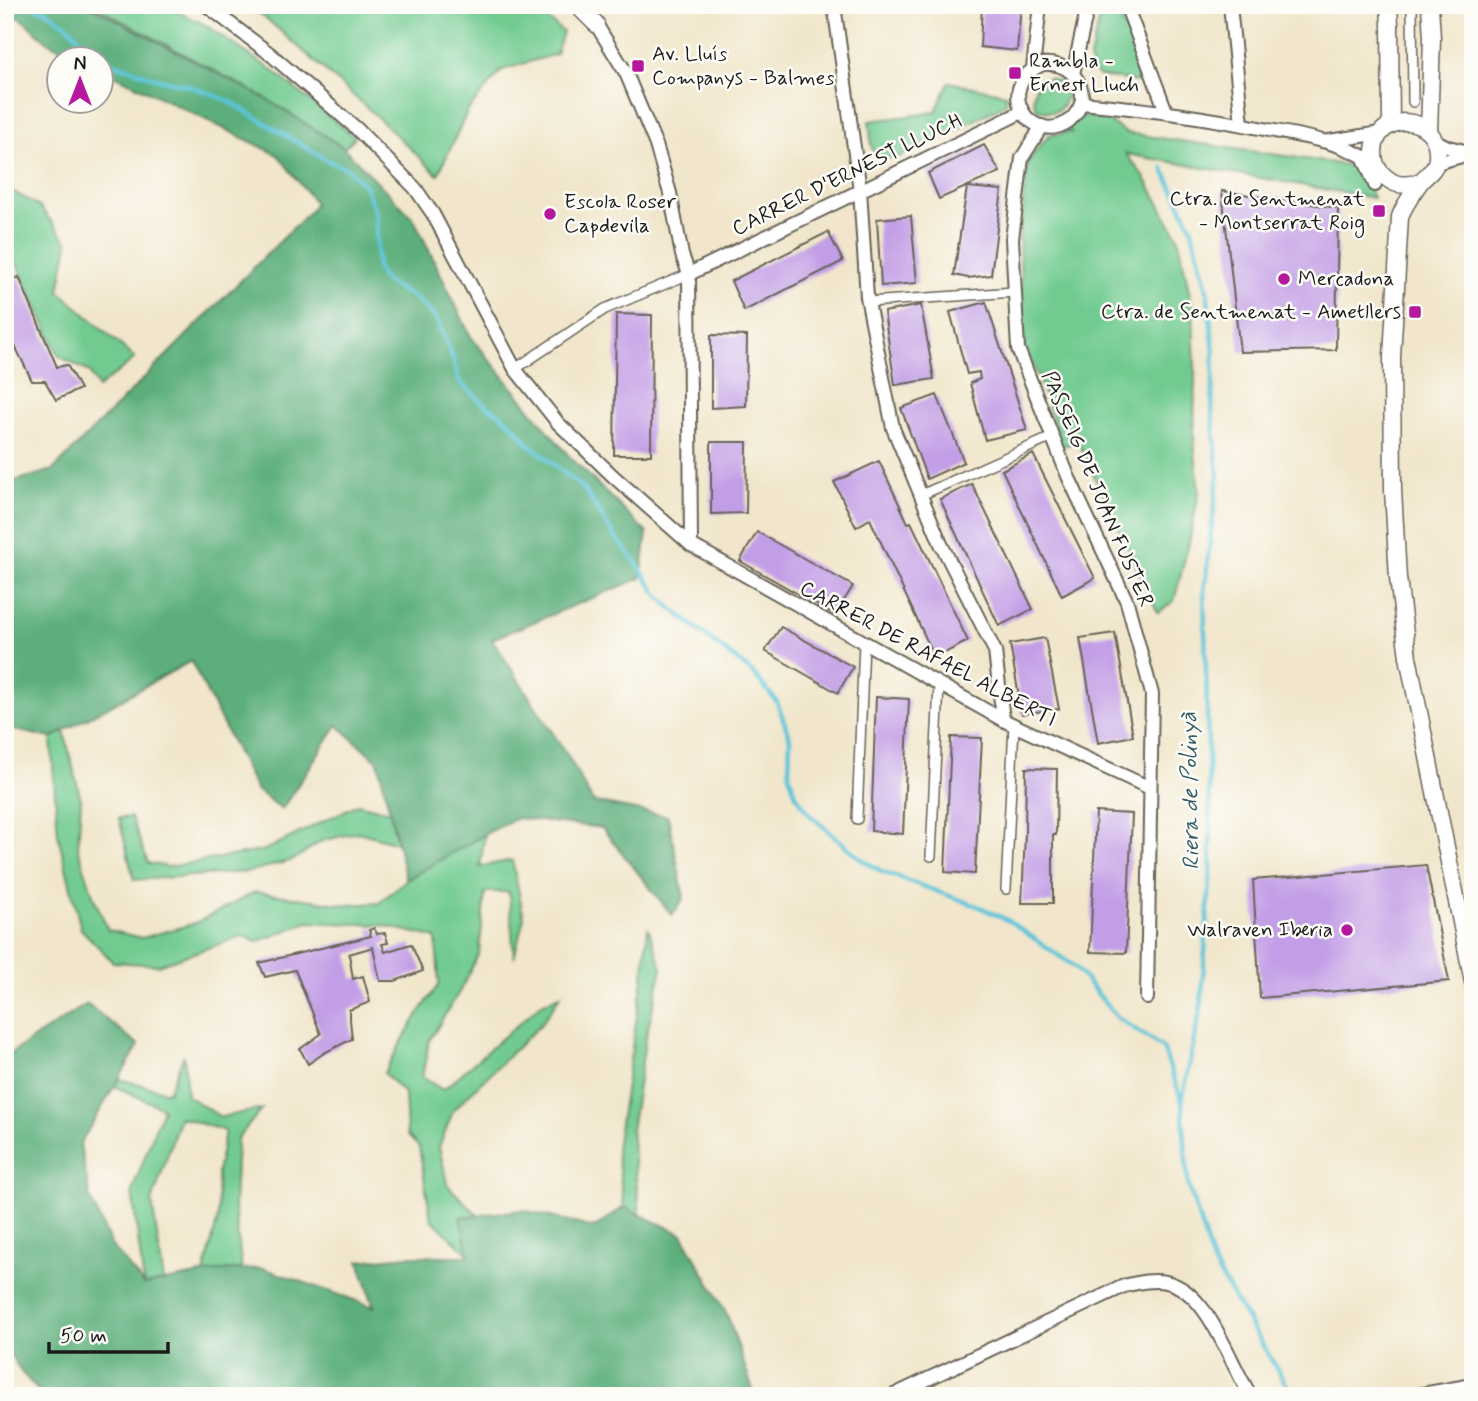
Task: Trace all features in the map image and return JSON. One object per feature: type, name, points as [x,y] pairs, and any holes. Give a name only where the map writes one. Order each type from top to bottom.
[{"type":"street","name":"CARRER DE RAFAEL ALBERTI","points":[[206,5],[270,53],[356,128],[415,188],[433,215],[515,369],[558,422],[613,476],[691,545],[1008,723],[1150,788]]},
{"type":"street","points":[[577,5],[596,24]]},
{"type":"street","points":[[587,5],[626,73],[656,145],[689,274],[691,545]]},
{"type":"street","points":[[1032,69],[1040,5]]},
{"type":"street","points":[[1073,74],[1088,5]]},
{"type":"street","points":[[1126,5],[1166,111]]},
{"type":"street","points":[[1230,5],[1242,124]]},
{"type":"street","points":[[1375,185],[1369,160],[1386,129],[1389,5]]},
{"type":"street","points":[[1412,5],[1413,102]]},
{"type":"street","points":[[1430,5],[1431,135],[1437,154],[1432,172],[1420,182],[1402,211],[1392,357],[1393,490],[1398,578],[1408,657],[1473,982]]},
{"type":"street","points":[[833,7],[860,190],[867,302],[893,428],[941,544],[995,651],[1008,723],[1006,889]]},
{"type":"street","points":[[1043,64],[1061,66],[1073,74],[1079,82],[1082,103],[1073,117],[1054,127],[1042,127],[1029,120],[1022,112],[1018,100],[1019,87],[1024,77],[1043,64]]},
{"type":"street","points":[[1082,103],[1166,111],[1329,141],[1369,160],[1388,180],[1405,185],[1420,182]]},
{"type":"street","name":"CARRER D'ERNEST LLUCH","points":[[689,274],[1022,112]]},
{"type":"street","points":[[1329,141],[1386,129],[1400,122],[1411,122],[1420,125],[1448,147],[1473,153]]},
{"type":"street","name":"PASSEIG DE JOAN FUSTER","points":[[1042,127],[1022,158],[1012,239],[1018,349],[1068,476],[1127,602],[1152,694],[1147,998]]},
{"type":"street","points":[[1436,163],[1473,153]]},
{"type":"street","points":[[1393,182],[1397,204],[1402,211]]},
{"type":"street","points":[[515,369],[605,309],[689,274]]},
{"type":"street","points":[[867,302],[1014,292]]},
{"type":"street","points":[[921,495],[1052,437]]},
{"type":"street","points":[[858,819],[864,642]]},
{"type":"street","points":[[931,856],[939,685]]},
{"type":"street","points":[[892,1396],[1124,1286],[1166,1282],[1190,1294],[1202,1307],[1251,1396]]},
{"type":"street","points":[[1411,1396],[1473,1385]]},
{"type":"green space","points":[[5,5],[88,5],[265,98],[344,148],[414,219],[471,337],[568,455],[647,533],[641,578],[492,639],[569,758],[593,802],[668,816],[684,898],[672,915],[602,828],[517,818],[406,880],[378,761],[337,725],[282,809],[256,790],[191,661],[51,738],[5,728],[5,484],[53,470],[315,203],[278,155],[116,76],[116,46],[55,46],[20,18],[5,18]]},
{"type":"green space","points":[[93,5],[164,5],[202,23],[272,70],[355,137],[344,148],[265,98]]},
{"type":"green space","points":[[247,5],[531,5],[563,32],[556,54],[502,70],[468,110],[438,175],[373,113],[268,20]]},
{"type":"green space","points":[[1103,5],[1114,5],[1147,76],[1143,83],[1099,76],[1091,70],[1090,57]]},
{"type":"green space","points":[[1048,78],[1061,82],[1067,92],[1061,108],[1053,112],[1036,108],[1033,99],[1036,85]]},
{"type":"green space","points":[[949,82],[1006,94],[1006,104],[899,157],[876,155],[872,149],[869,121],[936,111]]},
{"type":"green space","points":[[1086,116],[1110,122],[1126,133],[1347,165],[1362,170],[1373,198],[1126,154],[1145,178],[1178,237],[1193,310],[1194,442],[1199,492],[1174,601],[1158,613],[1078,442],[1062,446],[1036,372],[1024,348],[1019,238],[1028,161],[1049,135],[1073,132],[1053,127],[1073,117]]},
{"type":"green space","points":[[5,187],[40,207],[68,243],[59,291],[135,358],[98,388],[89,372],[59,356],[18,266],[5,255]]},
{"type":"green space","points":[[64,731],[81,800],[78,848],[94,898],[108,930],[142,938],[196,923],[255,892],[347,905],[379,903],[406,880],[485,834],[480,867],[512,860],[524,918],[514,958],[509,892],[485,892],[479,953],[461,989],[429,1041],[422,1077],[443,1090],[541,1004],[561,995],[541,1024],[454,1109],[439,1147],[448,1186],[478,1215],[460,1217],[470,1256],[431,1219],[419,1147],[407,1135],[405,1094],[384,1073],[413,1022],[439,984],[436,938],[382,925],[308,922],[257,942],[243,936],[158,965],[113,962],[81,929],[58,835],[51,738]]},
{"type":"green space","points":[[358,804],[390,812],[397,843],[358,832],[322,841],[293,860],[248,872],[134,880],[119,818],[131,817],[148,863],[168,867],[265,850]]},
{"type":"green space","points":[[648,927],[662,968],[645,1042],[631,1130],[640,1215],[624,1207],[616,1148],[643,978]]},
{"type":"green space","points":[[87,1004],[139,1045],[80,1144],[90,1198],[111,1245],[144,1285],[217,1271],[263,1268],[374,1307],[359,1261],[406,1256],[469,1256],[460,1217],[523,1210],[594,1228],[624,1207],[682,1234],[727,1314],[755,1396],[43,1396],[21,1372],[5,1346],[5,1045],[8,1055]]},
{"type":"green space","points":[[184,1055],[187,1096],[221,1117],[262,1109],[237,1139],[234,1207],[242,1269],[204,1274],[218,1217],[217,1173],[225,1131],[180,1117],[152,1202],[164,1281],[144,1285],[132,1191],[163,1108],[114,1086],[119,1079],[168,1092]]},
{"type":"building","points":[[982,5],[1021,5],[1017,51],[980,47]]},
{"type":"building","points":[[984,145],[1000,172],[939,199],[928,173]]},
{"type":"building","points":[[967,187],[1002,190],[991,275],[968,278],[954,275]]},
{"type":"building","name":"Mercadona","points":[[1222,191],[1338,208],[1336,350],[1240,352]]},
{"type":"building","points":[[911,216],[917,283],[881,286],[877,219]]},
{"type":"building","points":[[828,232],[843,261],[744,311],[731,281]]},
{"type":"building","points":[[19,277],[57,367],[67,365],[80,389],[56,400],[45,381],[32,381],[5,325],[5,282]]},
{"type":"building","points":[[986,302],[1027,430],[985,440],[970,383],[980,379],[979,372],[967,374],[950,312]]},
{"type":"building","points":[[921,305],[934,379],[895,385],[884,312]]},
{"type":"building","points":[[616,314],[652,315],[651,455],[614,455]]},
{"type":"building","points":[[711,335],[747,336],[746,406],[711,408]]},
{"type":"building","points":[[937,395],[964,462],[927,479],[901,408]]},
{"type":"building","points":[[711,442],[747,442],[746,513],[711,514]]},
{"type":"building","points":[[1033,454],[1095,578],[1062,596],[1002,470]]},
{"type":"building","points":[[879,461],[968,641],[935,658],[870,519],[856,527],[834,482]]},
{"type":"building","points":[[972,484],[1033,609],[999,626],[940,499]]},
{"type":"building","points":[[757,532],[853,586],[835,615],[740,561]]},
{"type":"building","points":[[781,627],[853,667],[838,693],[765,651]]},
{"type":"building","points":[[1115,633],[1133,736],[1098,743],[1080,638]]},
{"type":"building","points":[[1045,638],[1059,709],[1022,714],[1010,644]]},
{"type":"building","points":[[876,697],[909,699],[903,834],[871,831]]},
{"type":"building","points":[[951,737],[982,738],[975,874],[945,872]]},
{"type":"building","points":[[1026,768],[1057,769],[1053,903],[1022,903]]},
{"type":"building","points":[[1096,812],[1132,814],[1126,953],[1090,952]]},
{"type":"building","name":"Walraven Iberia","points":[[1426,865],[1449,981],[1260,998],[1253,880]]},
{"type":"building","points":[[374,928],[377,934],[385,933],[388,943],[382,944],[385,952],[411,944],[423,971],[395,981],[380,981],[373,947],[349,954],[353,979],[363,976],[370,1002],[349,1010],[352,1039],[308,1064],[300,1049],[321,1034],[295,970],[265,977],[259,963],[371,936],[369,930]]},
{"type":"waterway","points":[[26,5],[45,10],[67,25],[83,43],[108,61],[229,101],[330,162],[347,168],[365,186],[376,213],[377,267],[382,278],[417,299],[437,320],[459,381],[584,489],[656,593],[672,609],[753,673],[777,702],[790,738],[789,774],[796,795],[810,815],[861,859],[881,871],[980,907],[1009,921],[1075,967],[1118,1018],[1163,1048],[1182,1101]]},
{"type":"waterway","name":"Riera de Polinyà","points":[[1163,168],[1191,227],[1207,289],[1214,352],[1212,409],[1218,475],[1204,591],[1211,867],[1201,1006],[1182,1101],[1188,1184],[1213,1263],[1291,1396]]},
{"type":"place","name":"Av. Lluís Companys - Balmes","points":[[638,66]]},
{"type":"place","name":"Rambla - Ernest Lluch","points":[[1015,73]]},
{"type":"place","name":"Ctra. de Sentmenat - Montserrat Roig","points":[[1379,211]]},
{"type":"place","name":"Escola Roser Capdevila","points":[[550,214]]},
{"type":"place","name":"Mercadona","points":[[1284,279]]},
{"type":"place","name":"Ctra. de Sentmenat - Ametllers","points":[[1415,312]]},
{"type":"place","name":"Walraven Iberia","points":[[1347,930]]}]
